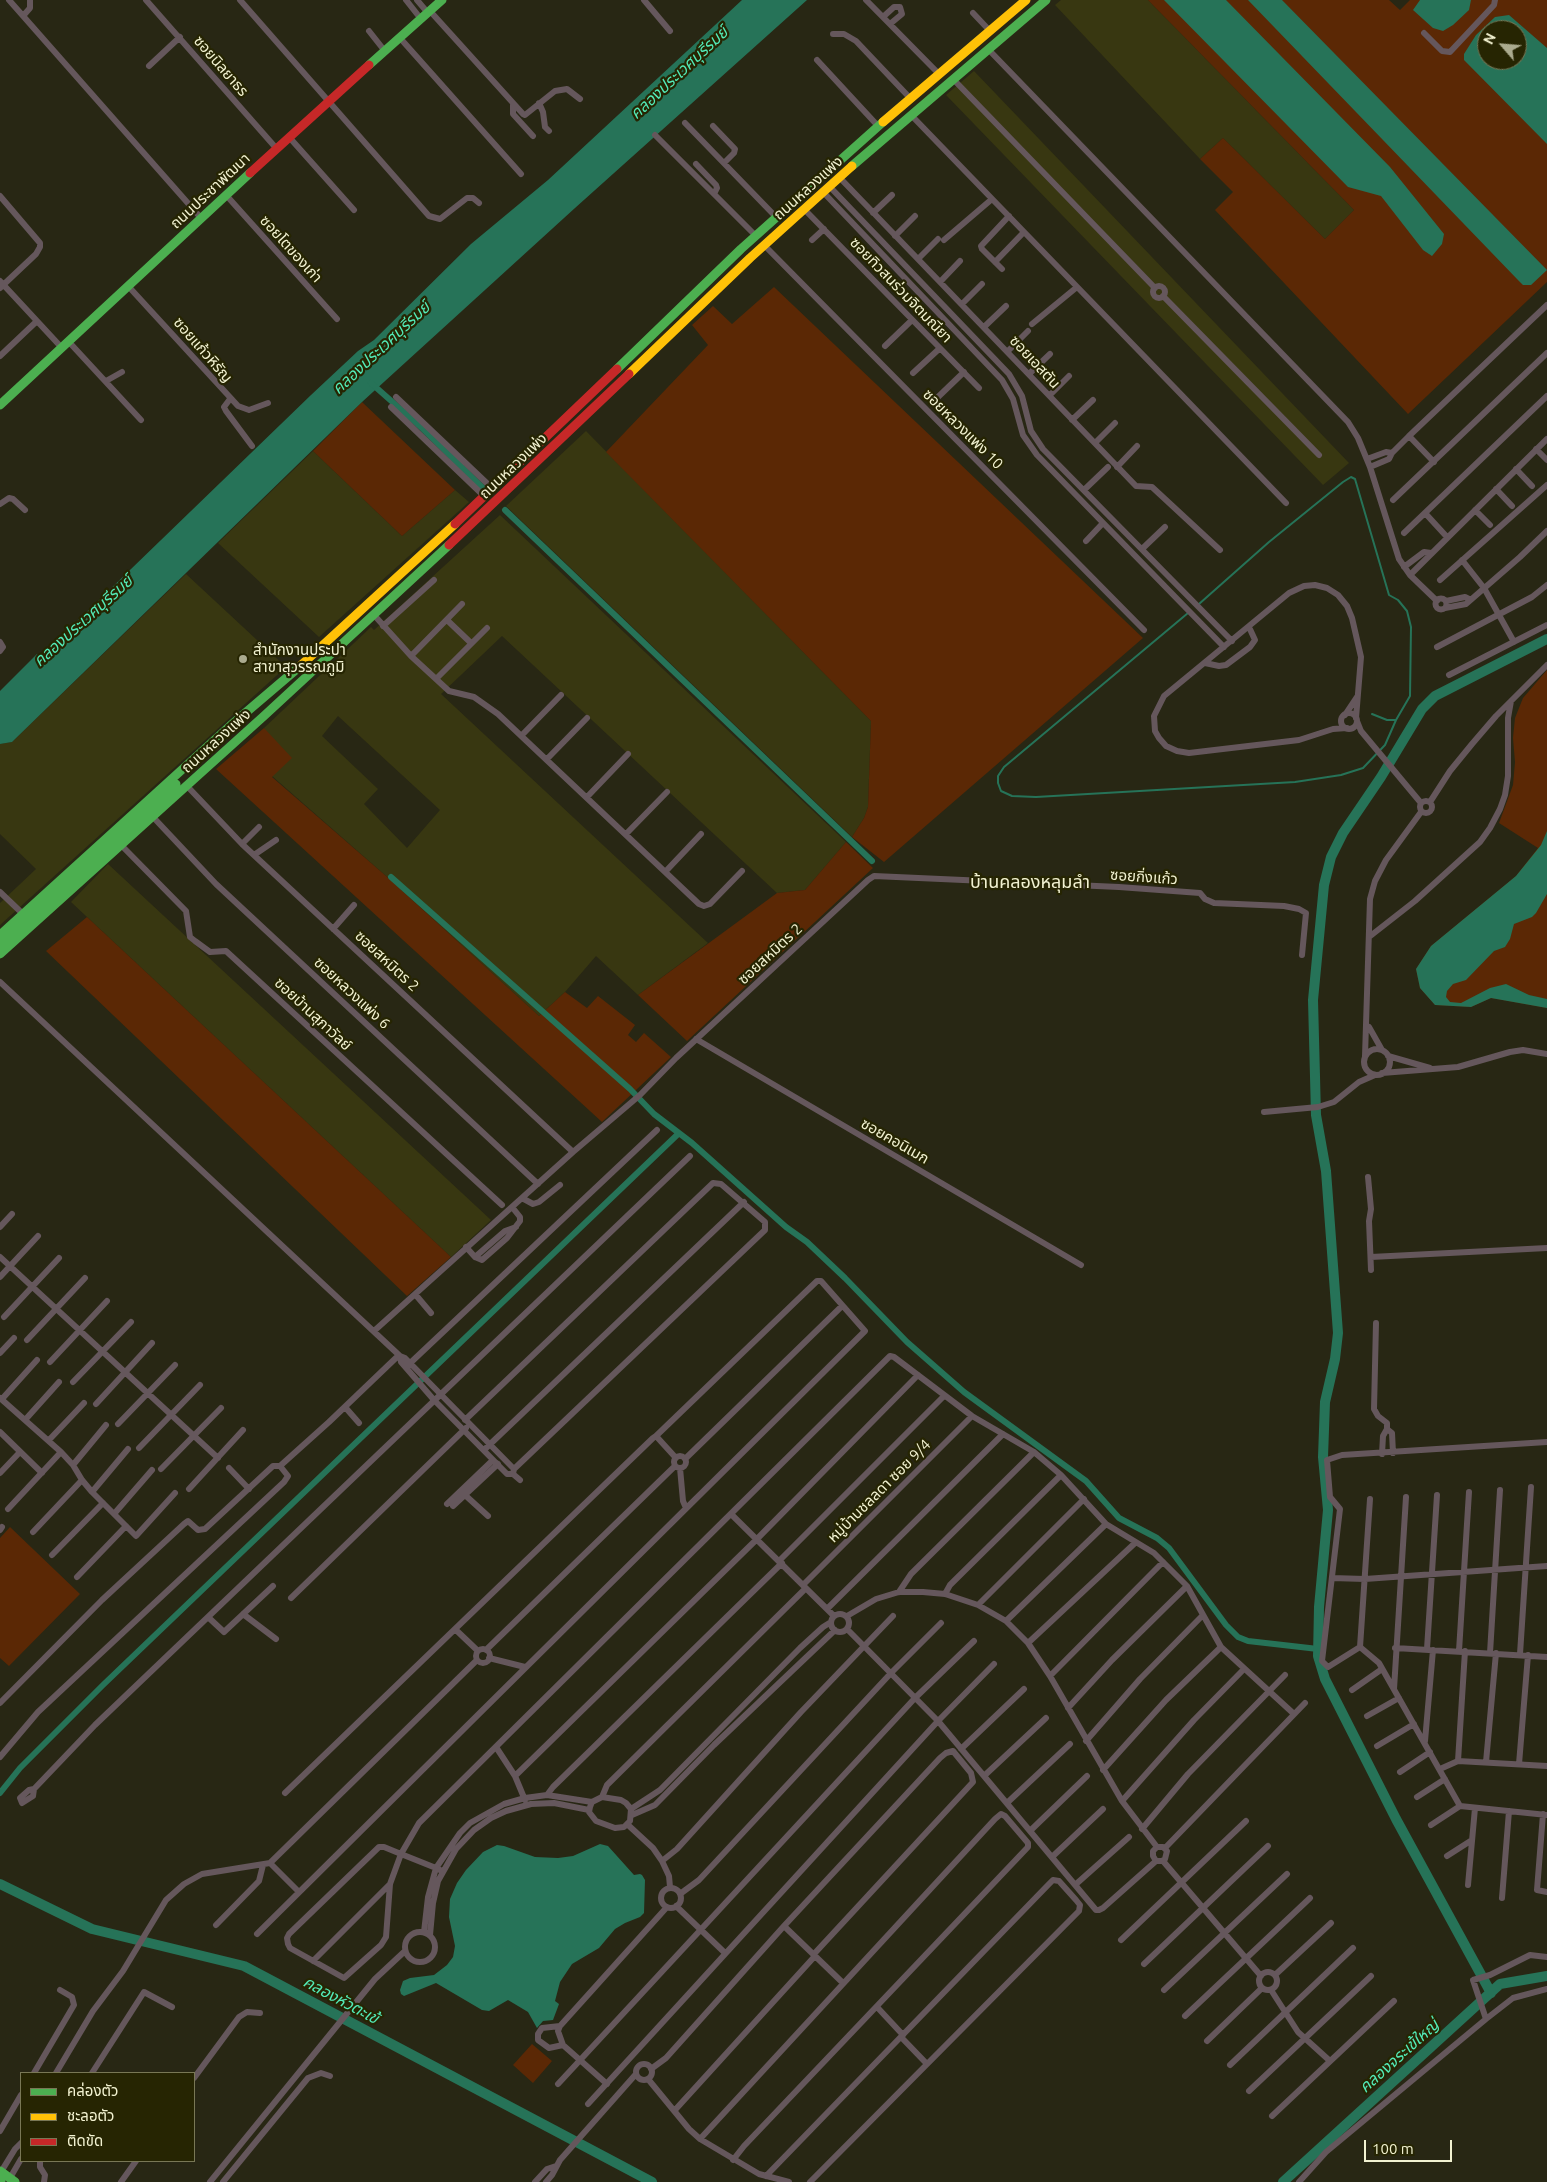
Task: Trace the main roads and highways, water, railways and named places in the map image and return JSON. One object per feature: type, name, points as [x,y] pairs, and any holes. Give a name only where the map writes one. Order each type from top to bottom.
[{"type":"main road","name":"ถนนประชาพัฒนา","points":[[0,405],[129,287],[276,148],[442,0]]},
{"type":"main road","name":"ถนนหลวงแพ่ง","points":[[0,935],[230,726],[283,682],[485,497],[776,217],[910,98],[1026,0]]},
{"type":"main road","name":"ถนนหลวงแพ่ง","points":[[0,954],[374,615],[506,492],[764,245],[886,135],[1046,0]]},
{"type":"main road","points":[[878,126],[886,135]]},
{"type":"main road","points":[[741,249],[750,258]]},
{"type":"main road","points":[[0,945],[234,731],[283,682]]},
{"type":"main road","points":[[0,2171],[7,2181]]},
{"type":"water","name":"คลองประเวศบุรีรมย์","points":[[742,0],[807,0],[362,402],[12,742],[0,744],[0,691],[37,654],[41,656],[311,395],[358,351],[374,340],[471,244],[548,180]]},
{"type":"water","points":[[1164,0],[1226,0],[1390,167],[1444,234],[1442,244],[1432,256],[1423,250],[1381,196],[1348,187]]},
{"type":"water","points":[[1248,0],[1282,0],[1547,270],[1531,285],[1523,285]]},
{"type":"water","points":[[1420,0],[1471,0],[1469,10],[1453,25],[1443,31],[1433,28],[1413,10]]},
{"type":"water","points":[[1509,15],[1515,20],[1492,20],[1495,17]]},
{"type":"water","points":[[1527,31],[1547,48],[1547,144],[1464,60],[1464,54],[1476,35],[1477,70],[1527,70]]},
{"type":"water","points":[[1547,831],[1547,894],[1536,913],[1532,917],[1514,924],[1510,939],[1505,947],[1494,951],[1466,980],[1453,984],[1447,991],[1446,997],[1450,1002],[1461,1003],[1490,988],[1506,984],[1529,995],[1547,999],[1547,1008],[1491,998],[1471,1007],[1435,1005],[1420,988],[1416,969],[1431,946],[1516,876],[1541,845]]},
{"type":"water","points":[[600,1844],[608,1846],[634,1875],[642,1875],[645,1880],[644,1913],[640,1917],[615,1929],[599,1948],[572,1964],[560,1982],[555,2001],[559,2004],[553,2020],[543,2021],[537,2028],[528,2012],[508,2000],[489,2011],[482,2010],[436,1983],[404,1996],[401,1994],[400,1990],[403,1981],[410,1978],[434,1975],[447,1965],[453,1957],[455,1946],[449,1917],[450,1899],[457,1883],[466,1870],[483,1852],[497,1845],[535,1857],[558,1858],[573,1856]]},
{"type":"waterway","points":[[371,383],[423,429],[482,487]]},
{"type":"waterway","points":[[1199,604],[1269,542],[1343,482],[1351,477],[1355,479],[1389,595],[1398,600],[1407,611],[1411,627],[1410,696],[1396,720],[1387,720],[1372,714]]},
{"type":"waterway","points":[[505,510],[872,861]]},
{"type":"waterway","points":[[1188,613],[1004,767],[998,776],[1001,791],[1012,796],[1036,797],[1295,782],[1341,775],[1363,768],[1385,745],[1396,720]]},
{"type":"waterway","points":[[1491,1993],[1396,1819],[1325,1679],[1318,1656],[1319,1607],[1328,1510],[1323,1457],[1325,1402],[1335,1359],[1338,1333],[1326,1171],[1316,1115],[1313,1000],[1324,885],[1331,857],[1343,833],[1381,777],[1422,709],[1435,696],[1547,639]]},
{"type":"waterway","points":[[391,877],[630,1089],[654,1114],[692,1143],[786,1227],[807,1242],[907,1342],[964,1392],[1086,1481],[1119,1518],[1157,1538],[1169,1548],[1226,1625],[1238,1637],[1248,1641],[1318,1649]]},
{"type":"waterway","points":[[0,1793],[20,1768],[103,1685],[677,1135]]},
{"type":"waterway","name":"คลองหัวตะเข้","points":[[0,1884],[92,1929],[244,1966],[652,2182]]},
{"type":"waterway","name":"คลองจระเข้ใหญ่","points":[[1283,2182],[1500,1984],[1547,1976]]},
{"type":"place","name":"สำนักงานประปา สาขาสุวรรณภูมิ","points":[[243,659]]},
{"type":"district","name":"บ้านคลองหลุมลำ","points":[[1030,882]]}]
